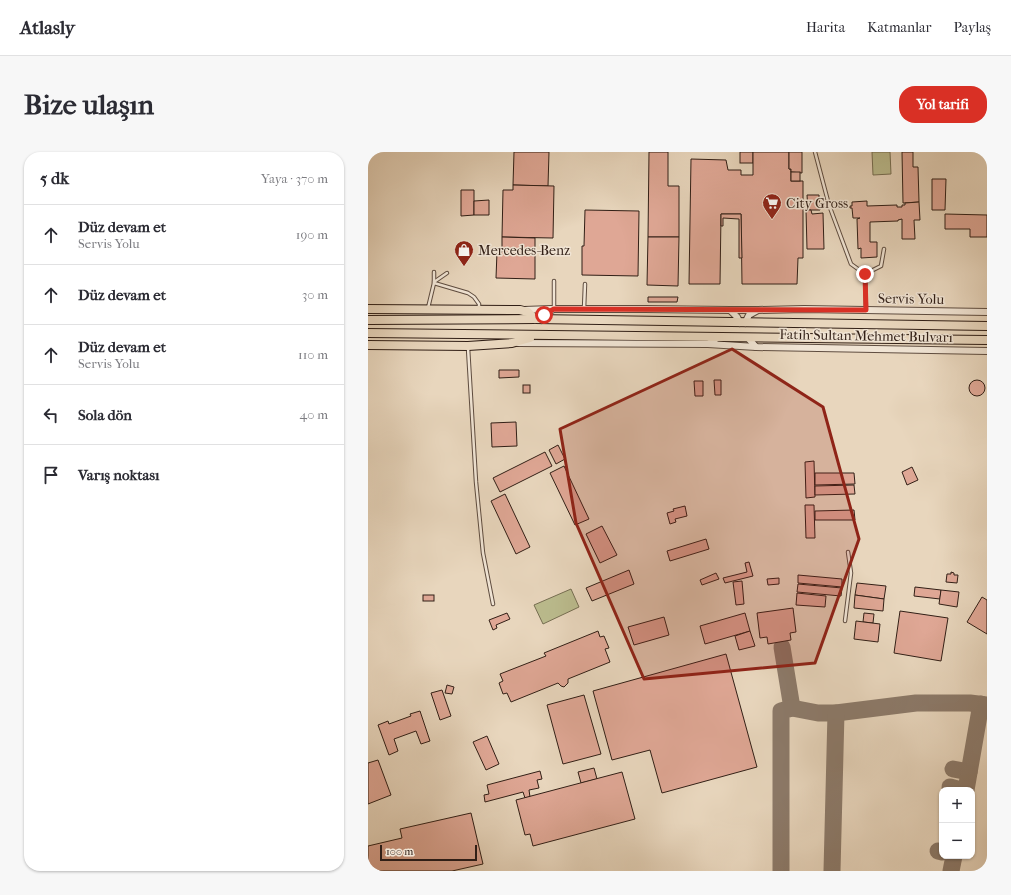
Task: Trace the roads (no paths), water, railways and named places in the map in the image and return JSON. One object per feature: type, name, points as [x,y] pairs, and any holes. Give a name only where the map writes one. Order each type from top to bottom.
[{"type":"highway","points":[[368,309],[511,310],[528,312],[538,320]]},
{"type":"highway","name":"Fatih Sultan Mehmet Bulvarı","points":[[368,320],[538,320],[987,326]]},
{"type":"highway","name":"Fatih Sultan Mehmet Bulvarı","points":[[368,333],[987,340]]},
{"type":"highway","points":[[368,345],[468,346],[512,343],[538,336]]},
{"type":"street","points":[[538,320],[554,309]]},
{"type":"street","points":[[511,310],[730,310],[743,323],[750,315],[758,310]]},
{"type":"street","name":"Servis Yolu","points":[[730,310],[987,312]]},
{"type":"street","points":[[512,343],[708,344],[720,337]]},
{"type":"street","points":[[748,338],[756,347]]},
{"type":"street","name":"Fatih Sultan Mehmet Bulvarı","points":[[708,344],[756,347],[987,351]]},
{"type":"lane","points":[[815,152],[829,205],[851,264],[865,274]]},
{"type":"lane","points":[[865,274],[881,266],[884,249]]},
{"type":"lane","points":[[427,309],[434,283],[434,272]]},
{"type":"lane","points":[[434,283],[447,273]]},
{"type":"lane","points":[[865,274],[866,310]]},
{"type":"lane","points":[[554,281],[554,309]]},
{"type":"lane","points":[[434,283],[471,295],[479,304],[479,310]]},
{"type":"lane","points":[[584,309],[585,284]]},
{"type":"lane","points":[[468,346],[476,482],[483,553],[493,604]]},
{"type":"lane","points":[[844,620],[851,573],[848,552]]},
{"type":"place","name":"City Gross","points":[[772,220]]},
{"type":"place","name":"Mercedes-Benz","points":[[464,267]]}]
